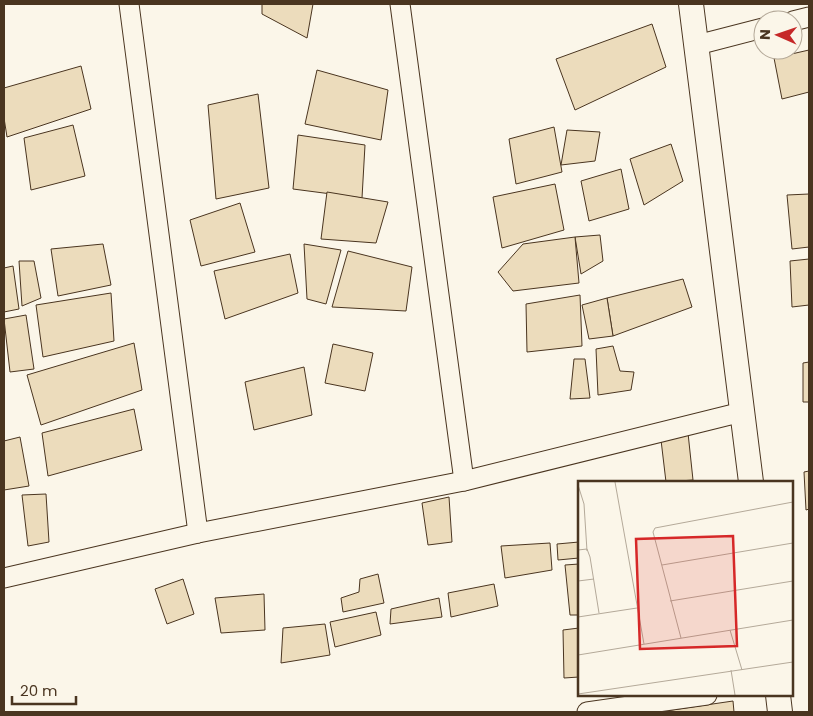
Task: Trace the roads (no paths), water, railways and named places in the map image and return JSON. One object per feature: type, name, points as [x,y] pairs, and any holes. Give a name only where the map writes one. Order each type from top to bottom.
[{"type":"street","points":[[129,4],[198,533]]},
{"type":"street","points":[[400,4],[464,481]]},
{"type":"street","points":[[691,4],[751,481]]},
{"type":"street","points":[[697,45],[753,31]]},
{"type":"street","points":[[4,578],[198,533],[464,481],[742,412]]},
{"type":"street","points":[[587,712],[700,696]]},
{"type":"street","points":[[778,696],[780,712]]}]
